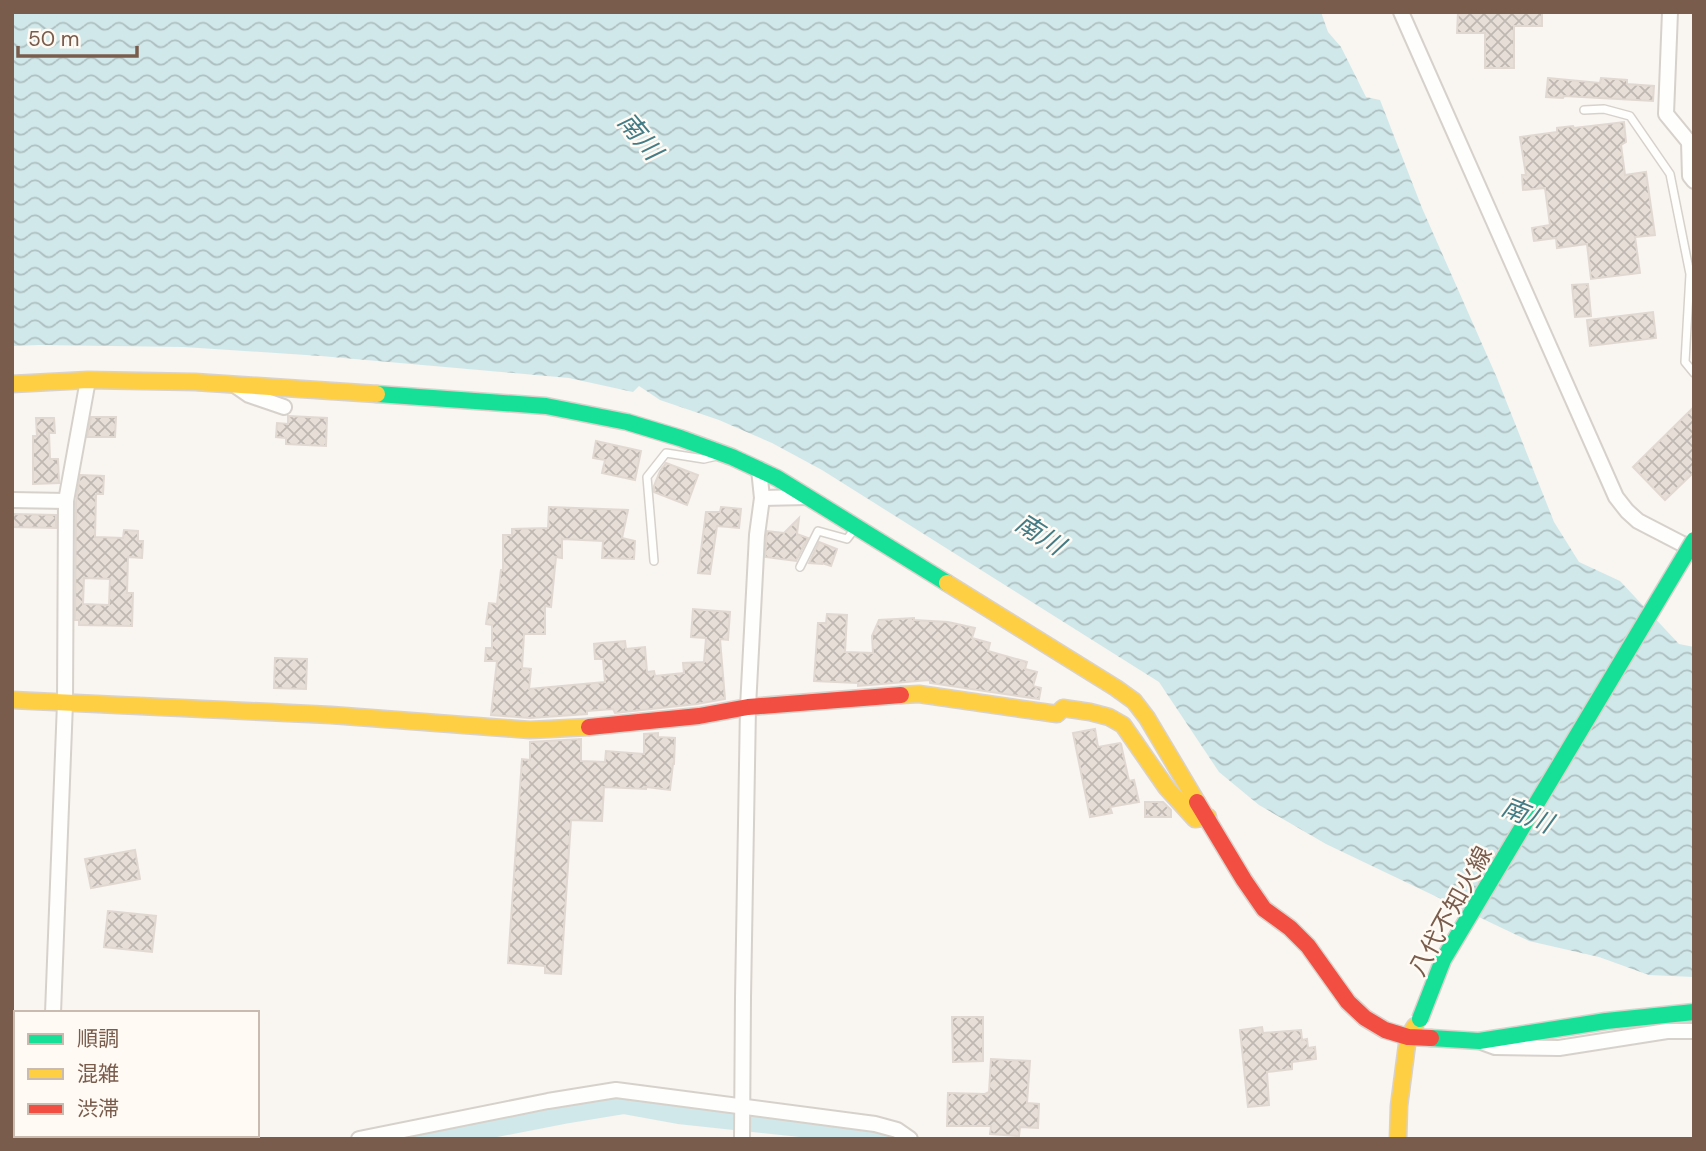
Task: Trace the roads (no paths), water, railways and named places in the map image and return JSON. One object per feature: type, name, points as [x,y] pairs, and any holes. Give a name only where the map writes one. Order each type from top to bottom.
[{"type":"street","points":[[1401,12],[1616,496],[1638,521],[1692,543]]},
{"type":"street","points":[[1671,12],[1666,114],[1689,142],[1690,176],[1694,181]]},
{"type":"street","points":[[53,1011],[65,703],[66,501],[89,380]]},
{"type":"street","points":[[12,384],[89,380],[234,385],[546,405],[615,419],[683,439],[759,469],[809,497],[1135,701],[1264,909],[1290,928],[1308,946],[1348,1002],[1365,1018],[1385,1030],[1408,1037],[1479,1041],[1606,1021],[1694,1012]]},
{"type":"street","points":[[234,385],[249,395],[284,407]]},
{"type":"street","points":[[743,1121],[748,708],[757,535],[762,498],[759,469]]},
{"type":"street","points":[[762,498],[809,497]]},
{"type":"street","points":[[12,500],[66,501]]},
{"type":"street","name":"八代不知火線","points":[[1398,1139],[1399,1106],[1408,1037],[1420,1019],[1443,960],[1692,543]]},
{"type":"street","points":[[12,700],[331,715],[530,730],[615,725],[748,708],[919,694],[1057,714],[1063,708],[1109,717],[1123,725],[1141,752],[1195,819],[1208,817]]},
{"type":"street","points":[[1479,1041],[1495,1047],[1559,1048],[1667,1031],[1694,1031]]},
{"type":"street","points":[[359,1139],[616,1090],[743,1121],[875,1124],[897,1130],[910,1139]]},
{"type":"lane","points":[[1584,110],[1604,109],[1630,116],[1670,174],[1690,274],[1685,362],[1694,373]]},
{"type":"lane","points":[[654,561],[647,477],[666,453],[704,459],[723,454]]},
{"type":"lane","points":[[800,567],[818,531],[847,539],[856,527]]},
{"type":"water","name":"南川","points":[[12,12],[1321,12],[1328,32],[1341,47],[1366,97],[1380,100],[1422,208],[1497,378],[1554,522],[1579,562],[1620,581],[1679,644],[1694,647],[1694,977],[1649,975],[1599,957],[1529,941],[1326,844],[1259,805],[1219,772],[1159,682],[822,470],[772,443],[719,420],[660,400],[639,386],[633,392],[569,378],[184,347],[12,346]]},
{"type":"waterway","points":[[414,1139],[624,1100],[679,1110],[876,1131],[891,1139]]}]
